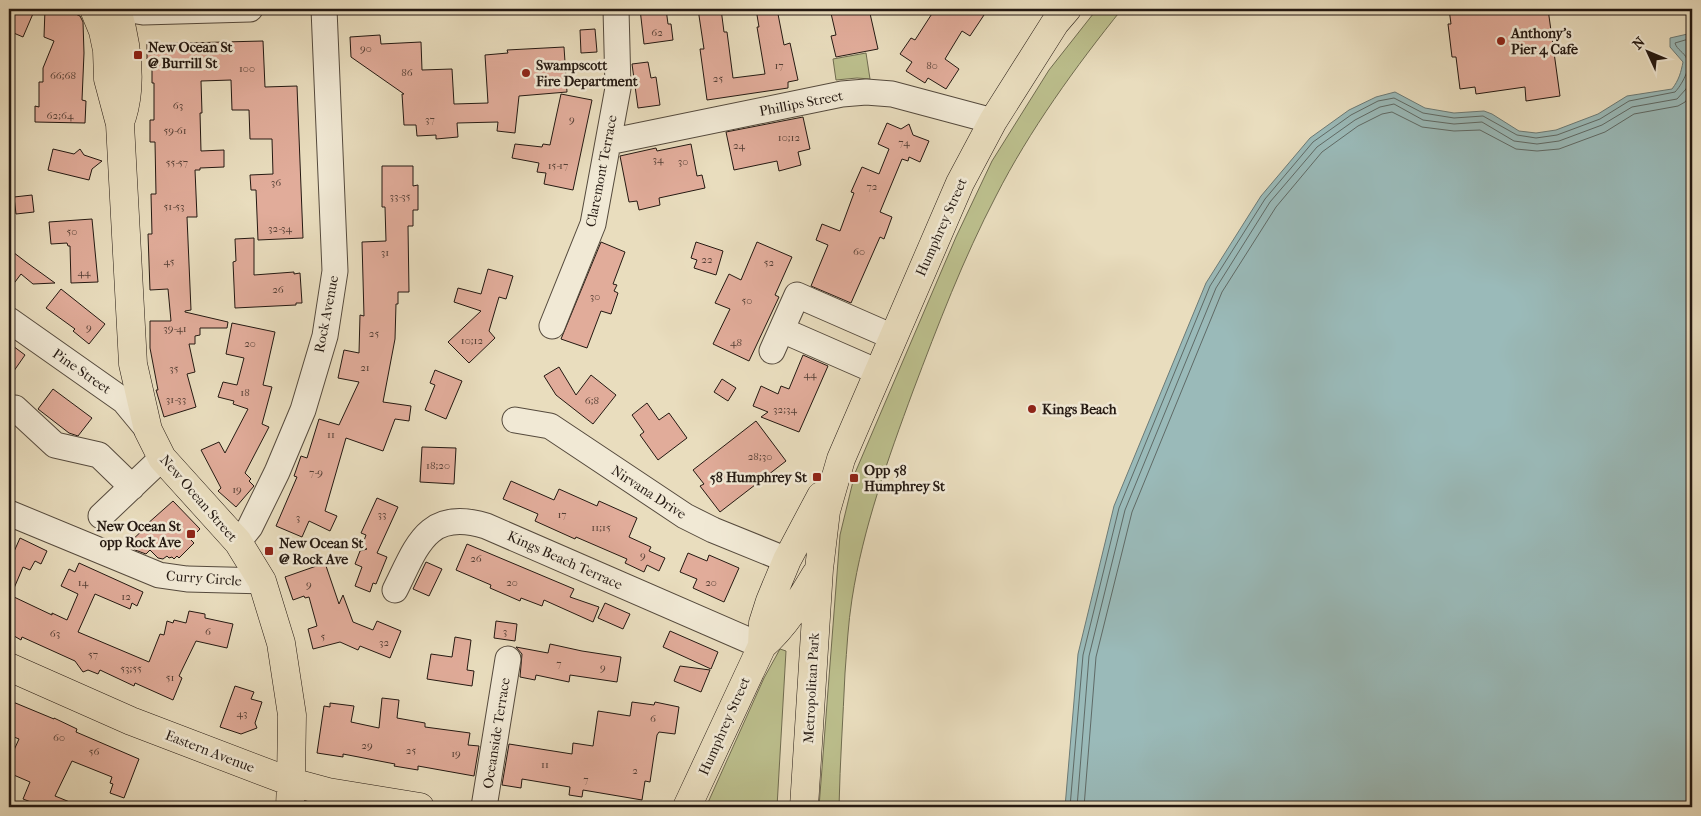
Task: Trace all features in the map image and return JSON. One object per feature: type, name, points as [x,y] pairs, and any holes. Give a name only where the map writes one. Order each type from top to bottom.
[{"type":"main road","name":"New Ocean Street","points":[[94,9],[102,26],[108,79],[120,124],[133,364],[148,430],[162,458],[238,542],[262,582],[281,643],[292,715],[291,795]]},
{"type":"main road","name":"New Ocean Street","points":[[117,9],[126,50],[128,80],[127,100],[120,124]]},
{"type":"main road","name":"Humphrey Street","points":[[687,807],[762,646],[763,623],[787,560],[841,459],[960,183],[993,121],[1067,9]]},
{"type":"main road","name":"Humphrey Street","points":[[762,646],[776,634],[792,614],[819,569],[826,510],[841,459]]},
{"type":"main road","name":"Metropolitan Park","points":[[804,807],[819,569]]},
{"type":"main road","name":"Eastern Avenue","points":[[9,667],[291,795],[328,792],[420,807]]},
{"type":"street","points":[[124,9],[143,12],[250,9]]},
{"type":"street","name":"Rock Avenue","points":[[238,542],[250,527],[278,472],[303,410],[325,336],[331,304],[335,272],[324,9]]},
{"type":"street","name":"Claremont Terrace","points":[[552,326],[593,224],[618,88],[616,9]]},
{"type":"street","name":"Phillips Street","points":[[608,142],[842,94],[866,92],[892,94],[993,121]]},
{"type":"street","points":[[878,372],[777,340],[798,295],[893,337]]},
{"type":"street","name":"Pine Street","points":[[9,320],[124,401],[148,430]]},
{"type":"street","points":[[15,408],[55,445],[99,455],[132,487]]},
{"type":"street","name":"Nirvana Drive","points":[[515,420],[550,426],[685,516],[713,530],[787,560]]},
{"type":"street","points":[[101,516],[162,458]]},
{"type":"street","name":"Curry Circle","points":[[9,513],[159,575],[187,579],[262,582]]},
{"type":"street","name":"Kings Beach Terrace","points":[[395,590],[416,548],[426,535],[437,526],[454,521],[470,521],[486,526],[762,646]]},
{"type":"street","name":"Oceanside Terrace","points":[[484,807],[508,659]]},
{"type":"green space","points":[[1097,9],[1122,9],[1038,123],[996,196],[951,292],[894,442],[863,546],[852,599],[845,673],[839,807],[819,807],[840,535],[855,473],[956,237],[992,161],[1049,70]]},
{"type":"green space","points":[[866,53],[870,79],[836,80],[833,59]]},
{"type":"green space","points":[[780,649],[786,651],[777,807],[706,807],[764,678]]},
{"type":"water","points":[[1692,33],[1692,807],[1065,807],[1078,654],[1114,506],[1206,283],[1261,196],[1310,138],[1349,110],[1376,97],[1395,92],[1425,108],[1454,113],[1484,111],[1519,131],[1536,133],[1556,130],[1598,114],[1627,96],[1672,89],[1679,76],[1683,62],[1670,47],[1670,38]]},
{"type":"building","points":[[9,9],[35,9],[23,37],[9,31]]},
{"type":"building","points":[[45,9],[64,9],[80,16],[83,22],[82,100],[86,101],[85,123],[35,122],[35,106],[39,107],[39,82],[43,82],[43,68],[54,41],[44,37]]},
{"type":"building","points":[[640,9],[666,9],[668,24],[671,24],[673,40],[644,44]]},
{"type":"building","points":[[698,9],[721,9],[724,32],[727,32],[733,78],[765,74],[756,9],[777,9],[784,45],[790,43],[798,80],[788,82],[788,88],[707,100],[700,49],[704,49]]},
{"type":"building","points":[[830,9],[869,9],[878,49],[836,57],[831,36],[836,35]]},
{"type":"building","points":[[935,9],[988,9],[970,36],[962,31],[945,59],[959,69],[946,89],[928,78],[925,83],[906,71],[912,62],[900,54],[911,38],[915,40]]},
{"type":"building","name":"Anthony's Pier 4 Cafe","points":[[1449,9],[1548,9],[1560,96],[1526,101],[1525,87],[1476,94],[1475,87],[1460,89],[1456,57],[1452,57],[1448,24],[1451,24]]},
{"type":"building","points":[[595,29],[597,52],[581,53],[580,30]]},
{"type":"building","points":[[380,35],[381,44],[421,42],[422,70],[452,69],[454,104],[488,103],[485,55],[508,53],[507,50],[564,47],[567,92],[519,96],[515,133],[497,131],[498,122],[457,123],[458,137],[436,139],[436,135],[417,136],[416,125],[404,125],[402,94],[404,94],[351,57],[350,37]]},
{"type":"building","points":[[263,41],[265,87],[297,86],[303,238],[258,240],[256,190],[251,190],[250,175],[273,174],[272,139],[250,139],[249,110],[232,110],[231,80],[201,81],[201,151],[224,150],[224,167],[195,170],[197,217],[187,217],[191,310],[185,312],[228,322],[227,328],[200,328],[200,335],[195,336],[195,344],[189,344],[195,372],[187,374],[196,407],[164,417],[156,390],[158,390],[150,348],[150,321],[171,321],[168,289],[150,290],[148,234],[152,234],[151,194],[156,194],[155,142],[150,142],[150,120],[154,120],[154,83],[152,83],[152,59],[147,59],[147,44]]},
{"type":"building","points":[[648,62],[651,78],[656,77],[660,105],[638,108],[632,64]]},
{"type":"building","points":[[561,94],[592,100],[573,190],[544,184],[546,173],[537,172],[539,163],[512,158],[515,144],[542,147],[543,144],[550,145]]},
{"type":"building","points":[[803,117],[810,149],[798,152],[801,165],[779,171],[777,161],[734,170],[726,132]]},
{"type":"building","points":[[887,123],[901,129],[909,124],[913,135],[929,141],[920,162],[909,157],[908,161],[902,159],[880,212],[892,217],[884,239],[880,237],[851,303],[811,286],[828,245],[816,240],[822,224],[840,231],[854,193],[851,192],[862,167],[879,174],[889,149],[878,144]]},
{"type":"building","points":[[691,144],[697,176],[702,175],[705,188],[659,198],[660,205],[639,210],[637,201],[629,202],[620,156],[656,148],[657,151]]},
{"type":"building","points":[[53,149],[74,154],[80,149],[84,155],[102,161],[92,169],[89,180],[48,170]]},
{"type":"building","points":[[382,166],[413,166],[413,186],[418,185],[418,210],[413,210],[413,226],[408,226],[409,292],[398,292],[395,339],[383,402],[411,406],[409,421],[395,419],[383,451],[346,438],[325,511],[337,516],[330,531],[309,521],[302,537],[276,526],[297,477],[294,476],[301,456],[307,458],[319,419],[339,425],[359,382],[338,378],[344,350],[359,353],[360,315],[364,316],[362,242],[386,241],[385,207],[382,207]]},
{"type":"building","points":[[32,195],[34,212],[16,214],[14,197]]},
{"type":"building","points":[[92,219],[98,282],[71,283],[70,246],[67,243],[51,244],[49,222]]},
{"type":"building","points":[[254,238],[254,275],[300,273],[302,303],[296,303],[296,305],[235,308],[233,262],[236,261],[235,239]]},
{"type":"building","points":[[601,242],[625,252],[613,284],[617,285],[614,291],[618,293],[611,314],[601,311],[587,348],[561,339]]},
{"type":"building","points":[[696,242],[723,251],[716,275],[694,268],[697,260],[691,258]]},
{"type":"building","points":[[757,242],[792,257],[775,295],[779,297],[749,361],[713,344],[730,309],[715,303],[729,274],[741,280]]},
{"type":"building","points":[[9,249],[55,283],[33,284],[21,274],[9,290]]},
{"type":"building","points":[[488,269],[513,276],[506,299],[499,297],[489,331],[495,338],[469,363],[448,342],[481,311],[454,302],[458,288],[481,294]]},
{"type":"building","points":[[61,289],[105,324],[89,344],[73,331],[75,329],[46,308]]},
{"type":"building","points":[[232,323],[275,332],[263,385],[272,387],[262,424],[269,427],[245,473],[251,479],[249,481],[254,486],[236,507],[218,491],[221,488],[201,450],[219,442],[225,453],[248,409],[233,404],[234,401],[218,397],[223,382],[237,385],[244,358],[226,354]]},
{"type":"building","points":[[9,343],[25,355],[9,378]]},
{"type":"building","points":[[803,355],[828,366],[799,432],[761,417],[768,412],[753,406],[761,386],[778,394],[781,386],[789,389]]},
{"type":"building","points":[[559,367],[576,395],[591,375],[616,395],[593,424],[556,395],[544,376]]},
{"type":"building","points":[[435,370],[462,381],[446,419],[425,410],[435,385],[430,383]]},
{"type":"building","points":[[722,379],[736,388],[728,401],[714,392]]},
{"type":"building","points":[[53,389],[92,418],[78,436],[69,433],[38,409]]},
{"type":"building","points":[[647,403],[659,420],[669,413],[687,438],[658,460],[640,435],[644,432],[632,415]]},
{"type":"building","points":[[756,421],[786,461],[720,512],[700,486],[704,484],[693,470]]},
{"type":"building","points":[[422,447],[456,448],[454,484],[420,482]]},
{"type":"building","points":[[511,481],[554,500],[559,489],[597,506],[599,501],[637,518],[629,537],[651,547],[649,551],[665,558],[659,571],[647,565],[644,572],[625,563],[627,559],[535,521],[538,514],[503,499]]},
{"type":"building","points":[[377,498],[398,507],[377,553],[387,557],[376,584],[373,583],[370,592],[355,586],[362,567],[355,564],[360,551],[367,549],[362,546],[366,535],[361,533]]},
{"type":"building","points":[[173,501],[200,529],[190,539],[194,543],[179,558],[177,556],[174,559],[167,556],[163,559],[158,558],[150,550],[146,554],[135,550],[129,543]]},
{"type":"building","points":[[20,538],[47,551],[41,564],[35,561],[30,570],[23,567],[9,600],[9,563]]},
{"type":"building","points":[[467,544],[574,589],[570,597],[599,607],[593,622],[544,600],[542,606],[521,598],[520,601],[490,588],[491,585],[456,570]]},
{"type":"building","points":[[688,553],[707,561],[709,555],[739,568],[724,602],[693,588],[697,579],[680,572]]},
{"type":"building","points":[[426,562],[442,569],[429,596],[413,589]]},
{"type":"building","points":[[79,563],[143,592],[137,606],[132,603],[130,609],[95,594],[78,632],[149,662],[160,634],[164,635],[167,621],[173,623],[174,620],[186,623],[189,611],[205,614],[205,618],[233,624],[227,648],[196,641],[179,676],[182,678],[173,700],[135,683],[134,686],[100,670],[98,674],[88,670],[83,672],[75,661],[22,637],[21,640],[9,633],[9,607],[14,597],[67,620],[78,594],[61,586],[69,569],[75,572]]},
{"type":"building","points":[[325,563],[339,604],[343,595],[353,622],[373,630],[377,621],[401,631],[390,658],[360,646],[358,650],[340,642],[313,649],[308,629],[317,626],[309,597],[305,598],[304,596],[293,600],[285,577]]},
{"type":"building","points":[[605,603],[630,614],[623,629],[598,618]]},
{"type":"building","points":[[496,621],[517,624],[515,641],[494,638]]},
{"type":"building","points":[[670,631],[718,652],[711,669],[663,647]]},
{"type":"building","points":[[455,637],[471,640],[467,670],[474,671],[472,686],[427,679],[431,654],[452,657]]},
{"type":"building","points":[[550,644],[621,657],[617,682],[570,675],[569,682],[536,675],[535,680],[520,677],[522,654],[516,647],[548,653]]},
{"type":"building","points":[[680,666],[710,670],[701,692],[674,681]]},
{"type":"building","points":[[235,686],[254,692],[251,699],[262,702],[255,723],[257,728],[241,734],[220,727]]},
{"type":"building","points":[[382,698],[399,700],[397,718],[425,723],[425,727],[470,733],[468,745],[479,746],[474,776],[418,766],[418,770],[394,766],[395,764],[343,754],[343,757],[317,753],[324,706],[330,707],[330,703],[354,706],[351,722],[379,728]]},
{"type":"building","points":[[13,702],[54,718],[77,729],[76,732],[139,759],[124,798],[110,793],[113,784],[110,783],[112,777],[72,761],[55,796],[82,807],[28,807],[31,802],[23,799],[30,782],[9,773],[9,761],[19,739],[9,735],[9,711]]},
{"type":"building","points":[[632,702],[654,705],[655,702],[679,707],[675,734],[659,732],[657,735],[650,782],[645,781],[642,800],[583,790],[582,797],[569,795],[570,787],[522,779],[521,788],[502,785],[509,744],[572,754],[573,743],[593,746],[598,711],[630,716]]},
{"type":"place","name":"Anthony's Pier 4 Cafe","points":[[1501,41]]},
{"type":"place","name":"New Ocean St @ Burrill St","points":[[138,55]]},
{"type":"place","name":"Swampscott Fire Department","points":[[526,73]]},
{"type":"place","name":"Kings Beach","points":[[1032,409]]},
{"type":"place","name":"58 Humphrey St","points":[[817,477]]},
{"type":"place","name":"Opp 58 Humphrey St","points":[[854,478]]},
{"type":"place","name":"New Ocean St opp Rock Ave","points":[[191,534]]},
{"type":"place","name":"New Ocean St @ Rock Ave","points":[[269,551]]}]
